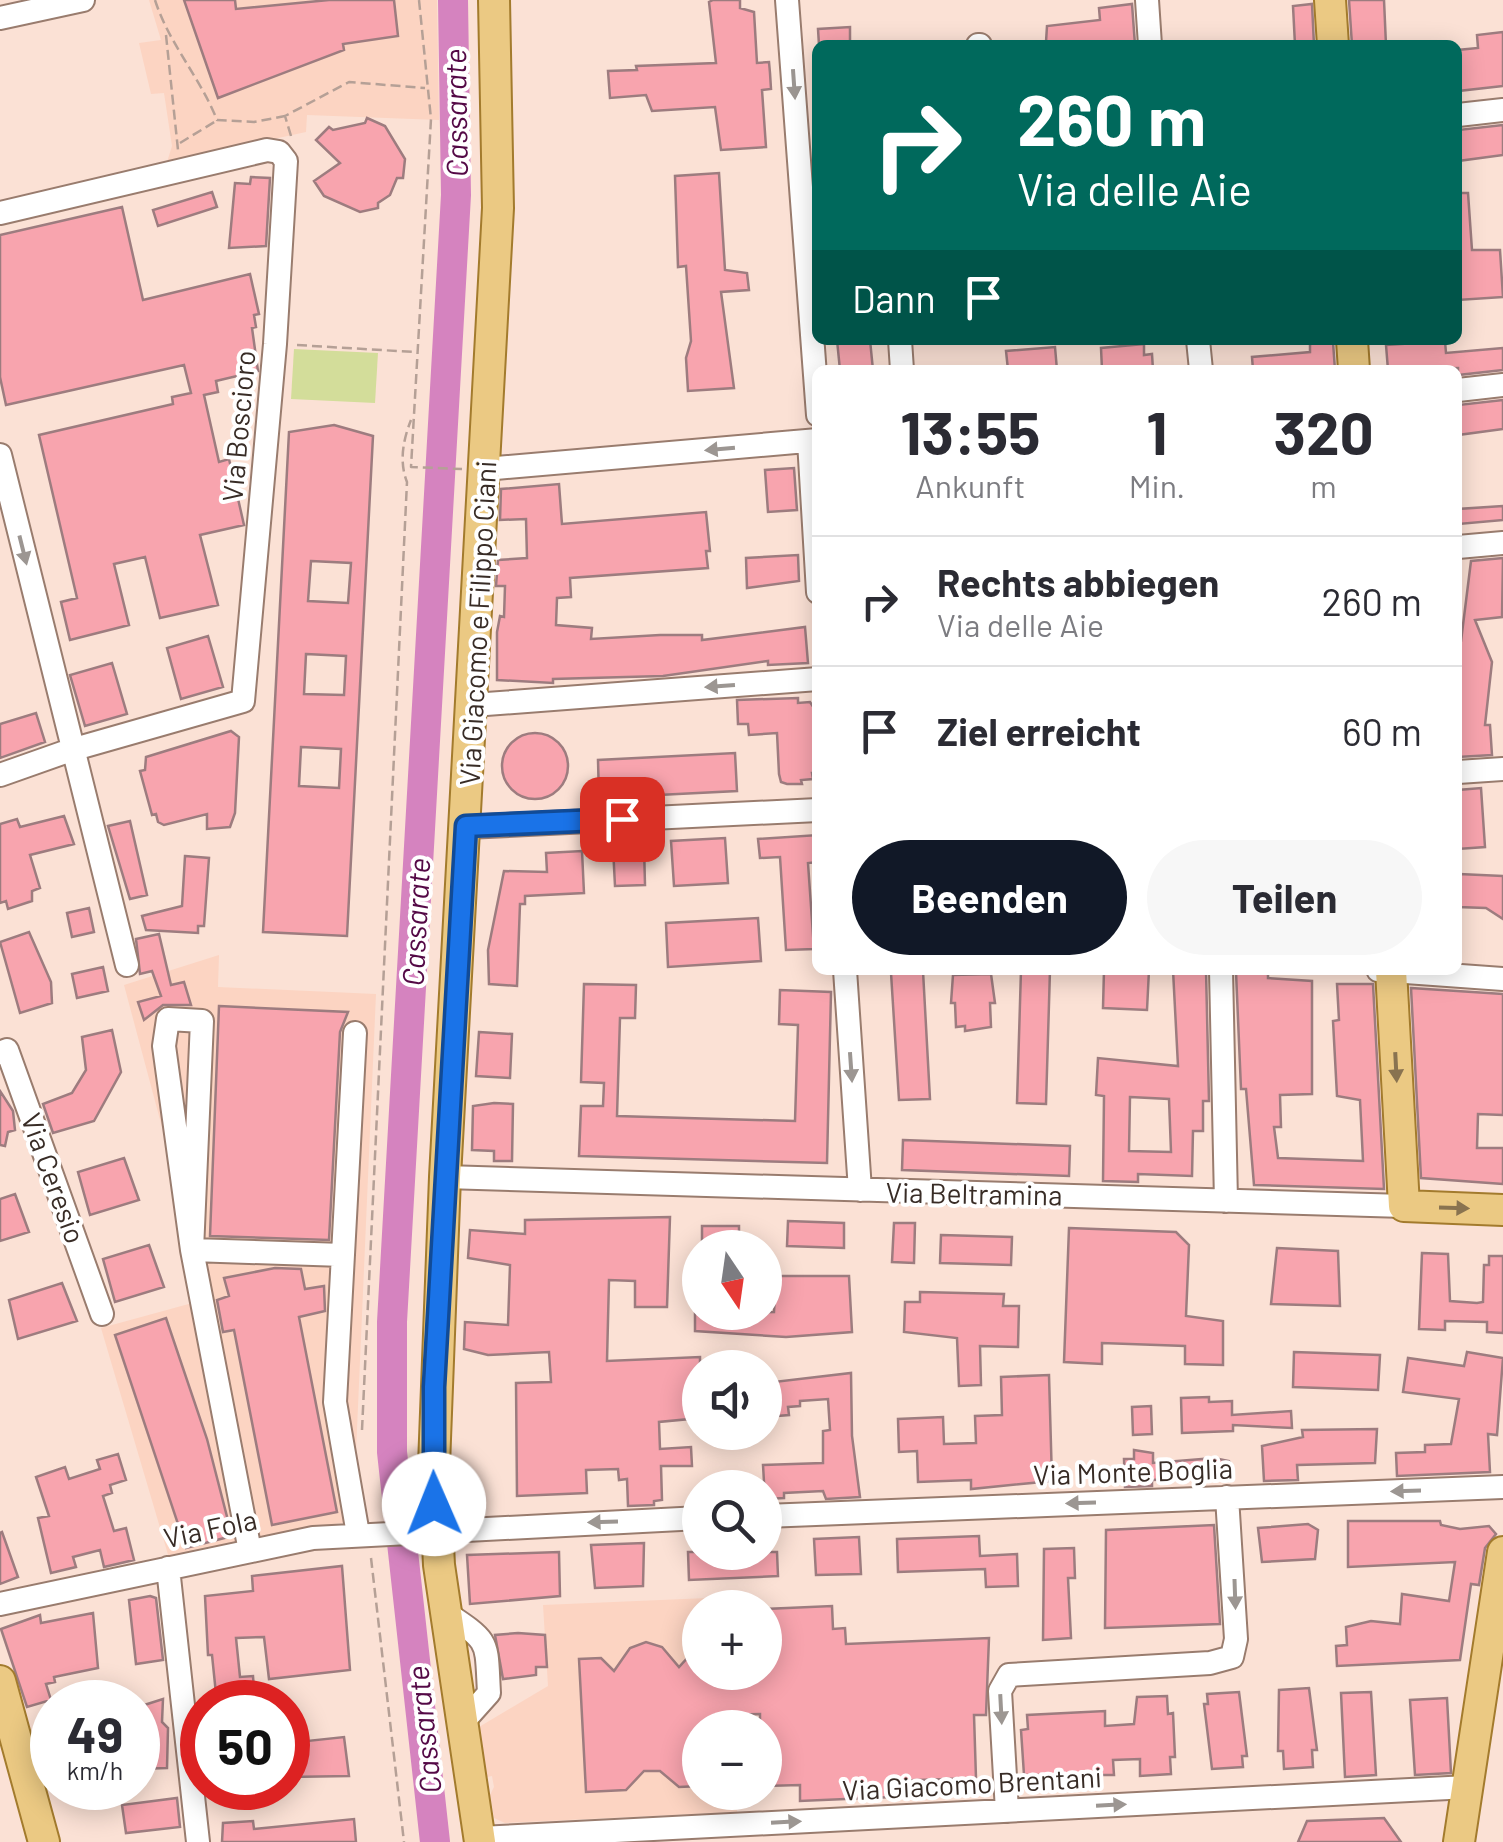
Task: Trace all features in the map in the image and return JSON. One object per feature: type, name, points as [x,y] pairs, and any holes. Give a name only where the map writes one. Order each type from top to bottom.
[{"type":"main road","name":"Via Giacomo e Filippo Ciani","points":[[480,1840],[446,1613],[429,1530],[472,705],[476,469],[499,177],[494,0]]},
{"type":"main road","points":[[1330,0],[1333,40]]},
{"type":"main road","points":[[1391,975],[1404,1206]]},
{"type":"main road","name":"Via Beltramina","points":[[1404,1206],[1503,1210]]},
{"type":"main road","points":[[1460,1842],[1503,1552]]},
{"type":"main road","points":[[0,1681],[44,1842]]},
{"type":"street","points":[[0,18],[82,0]]},
{"type":"street","points":[[787,0],[809,168],[812,250]]},
{"type":"street","points":[[1147,0],[1150,40]]},
{"type":"street","points":[[1462,115],[1503,110]]},
{"type":"street","points":[[0,214],[267,150],[283,156]]},
{"type":"street","name":"Via Boscioro","points":[[71,750],[243,702],[275,344],[287,168],[283,156]]},
{"type":"street","points":[[1462,390],[1503,385]]},
{"type":"street","points":[[476,469],[812,440]]},
{"type":"street","points":[[0,455],[127,966]]},
{"type":"street","points":[[1462,546],[1503,544]]},
{"type":"street","points":[[472,705],[812,679]]},
{"type":"street","points":[[0,776],[71,750]]},
{"type":"street","points":[[1462,772],[1503,769]]},
{"type":"street","points":[[466,826],[812,810]]},
{"type":"street","points":[[844,975],[860,1190]]},
{"type":"street","points":[[1221,975],[1226,1200]]},
{"type":"street","points":[[1453,975],[1503,979]]},
{"type":"street","points":[[192,1250],[202,1021],[168,1019],[164,1046],[192,1250],[250,1551]]},
{"type":"street","points":[[355,1032],[335,1402],[366,1534]]},
{"type":"street","name":"Via Ceresio","points":[[0,1053],[8,1050],[102,1314]]},
{"type":"street","name":"Via Beltramina","points":[[445,1177],[1404,1206]]},
{"type":"street","points":[[192,1250],[343,1254]]},
{"type":"street","name":"Via Monte Boglia","points":[[782,1515],[1503,1487]]},
{"type":"street","points":[[1007,1811],[1000,1690],[1009,1675],[1210,1664],[1232,1657],[1236,1639],[1227,1497]]},
{"type":"street","points":[[429,1530],[682,1519]]},
{"type":"street","name":"Via Fola","points":[[0,1604],[250,1551],[366,1534],[429,1530]]},
{"type":"street","points":[[168,1568],[198,1842]]},
{"type":"street","name":"Via Giacomo Brentani","points":[[480,1840],[1468,1787]]},
{"type":"path","points":[[155,0],[166,32],[180,143],[177,171]]},
{"type":"path","points":[[362,1437],[408,482],[413,467],[411,420],[431,119],[419,0]]},
{"type":"path","points":[[166,32],[206,90],[217,120]]},
{"type":"path","points":[[180,143],[217,120],[254,122],[285,116],[349,82],[426,88]]},
{"type":"path","points":[[283,156],[292,132],[285,116]]},
{"type":"path","points":[[275,344],[415,352]]},
{"type":"path","points":[[408,482],[402,471],[404,437],[411,420]]},
{"type":"path","points":[[413,467],[476,469]]},
{"type":"path","points":[[372,1566],[404,1842]]},
{"type":"shaded area","points":[[149,0],[437,0],[439,120],[307,115],[306,132],[167,162],[172,146],[164,93],[151,94],[139,43],[161,40]]},
{"type":"shaded area","points":[[219,955],[218,987],[376,994],[353,1521],[257,1537],[169,1558],[101,1328],[196,1302],[194,1247],[124,985]]},
{"type":"shaded area","points":[[682,1599],[682,1690],[734,1690],[734,1710],[682,1710],[682,1810],[737,1812],[505,1823],[494,1818],[490,1795],[494,1787],[492,1776],[487,1777],[479,1727],[548,1686],[543,1605]]},
{"type":"green space","points":[[294,349],[378,353],[375,403],[291,399]]},
{"type":"building","points":[[184,0],[235,0],[236,9],[329,0],[394,0],[398,36],[343,44],[344,50],[218,98]]},
{"type":"building","points":[[740,0],[740,8],[754,12],[757,63],[769,62],[770,73],[771,89],[762,90],[766,147],[721,150],[715,107],[652,111],[646,95],[610,98],[608,71],[716,63],[709,2]]},
{"type":"building","points":[[1349,0],[1384,0],[1386,40],[1352,40]]},
{"type":"building","points":[[1132,4],[1135,40],[1046,40],[1047,26],[1100,20],[1099,8]]},
{"type":"building","points":[[1312,4],[1314,40],[1295,40],[1293,6]]},
{"type":"building","points":[[850,27],[850,40],[819,40],[818,29]]},
{"type":"building","points":[[1503,32],[1503,86],[1462,91],[1462,50],[1478,48],[1477,35]]},
{"type":"building","points":[[367,118],[385,126],[405,159],[403,178],[397,178],[390,195],[378,203],[378,208],[360,212],[324,196],[314,181],[340,163],[316,140],[329,127],[333,130],[365,123]]},
{"type":"building","points":[[1503,125],[1503,155],[1462,160],[1462,130]]},
{"type":"building","points":[[719,173],[725,270],[747,273],[749,290],[721,292],[734,388],[688,391],[686,358],[691,341],[686,266],[678,267],[675,176]]},
{"type":"building","points":[[251,177],[270,178],[266,246],[229,248],[235,183],[250,184]]},
{"type":"building","points":[[212,192],[217,207],[158,226],[153,210]]},
{"type":"building","points":[[1462,193],[1468,193],[1472,250],[1500,250],[1503,297],[1462,300]]},
{"type":"building","points":[[122,207],[143,300],[250,274],[259,314],[254,315],[256,327],[252,328],[258,371],[216,381],[218,392],[204,395],[219,462],[229,459],[244,525],[200,535],[218,605],[160,618],[145,557],[114,564],[129,625],[70,640],[61,602],[77,598],[39,435],[173,404],[172,397],[191,393],[184,365],[6,405],[0,377],[0,235]]},
{"type":"building","points":[[838,345],[870,345],[872,365],[840,365]]},
{"type":"building","points":[[1144,345],[1144,355],[1152,354],[1153,365],[1102,365],[1101,348]]},
{"type":"building","points":[[1310,345],[1333,345],[1335,365],[1253,365],[1252,357],[1310,352]]},
{"type":"building","points":[[1386,345],[1445,345],[1446,353],[1503,348],[1503,370],[1462,375],[1462,365],[1388,365]]},
{"type":"building","points":[[1055,347],[1057,365],[1007,365],[1006,351]]},
{"type":"building","points":[[1503,400],[1503,429],[1462,434],[1462,405]]},
{"type":"building","points":[[334,425],[373,436],[347,936],[263,932],[289,432]],"holes":[[[311,561],[351,563],[348,603],[308,601]],[[306,654],[346,656],[344,695],[304,694]],[[301,747],[341,749],[339,788],[299,786]]]},
{"type":"building","points":[[794,468],[797,510],[768,512],[765,470]]},
{"type":"building","points":[[559,484],[562,524],[706,512],[710,551],[706,551],[708,568],[570,578],[571,597],[557,598],[556,625],[592,628],[591,639],[702,635],[702,640],[805,627],[808,663],[768,665],[768,661],[663,676],[553,679],[553,683],[497,680],[497,632],[500,616],[504,617],[505,586],[496,586],[498,560],[527,558],[526,519],[500,520],[501,489]]},
{"type":"building","points":[[1503,506],[1503,520],[1462,524],[1462,509]]},
{"type":"building","points":[[798,555],[799,581],[747,588],[746,558]]},
{"type":"building","points":[[1503,558],[1502,617],[1475,620],[1492,662],[1485,725],[1490,725],[1492,755],[1462,757],[1462,633],[1471,561]]},
{"type":"building","points":[[208,636],[223,687],[181,699],[167,648]]},
{"type":"building","points":[[112,663],[127,714],[85,726],[70,675]]},
{"type":"building","points":[[798,698],[798,703],[810,702],[812,779],[801,780],[802,784],[781,782],[777,733],[749,735],[748,724],[738,724],[737,700]]},
{"type":"building","points":[[36,713],[45,742],[0,758],[0,724]]},
{"type":"building","points":[[231,731],[239,737],[235,813],[230,827],[207,829],[207,814],[164,825],[158,822],[156,814],[152,815],[140,771],[145,770],[146,757]]},
{"type":"building","points":[[535,733],[548,735],[558,743],[566,753],[566,779],[558,789],[548,797],[535,799],[522,797],[512,789],[504,779],[502,766],[504,753],[512,743],[522,735]]},
{"type":"building","points":[[735,753],[737,791],[599,798],[598,760]]},
{"type":"building","points":[[1481,788],[1485,847],[1462,849],[1462,790]]},
{"type":"building","points":[[64,816],[74,844],[30,855],[40,888],[32,891],[32,901],[8,909],[6,901],[0,903],[0,824],[17,819],[20,827]]},
{"type":"building","points":[[130,821],[147,895],[130,899],[108,826]]},
{"type":"building","points":[[812,835],[812,863],[808,863],[812,949],[786,950],[780,857],[760,858],[758,839]]},
{"type":"building","points":[[725,838],[728,883],[674,886],[671,841]]},
{"type":"building","points":[[644,846],[645,885],[615,886],[613,847]]},
{"type":"building","points":[[582,851],[584,893],[525,896],[525,904],[520,904],[517,986],[489,984],[488,950],[504,871],[547,872],[546,853]]},
{"type":"building","points":[[185,856],[209,858],[204,926],[198,926],[198,933],[146,930],[142,916],[182,906]]},
{"type":"building","points":[[1462,874],[1503,876],[1503,919],[1486,908],[1462,907]]},
{"type":"building","points":[[89,908],[94,932],[72,937],[67,913]]},
{"type":"building","points":[[758,918],[761,961],[668,967],[666,923]]},
{"type":"building","points":[[29,932],[51,982],[52,1003],[20,1013],[0,942]]},
{"type":"building","points":[[159,934],[171,985],[184,982],[191,1005],[163,1005],[144,1020],[138,1002],[161,996],[152,971],[140,974],[136,939]]},
{"type":"building","points":[[103,967],[108,991],[77,998],[72,974]]},
{"type":"building","points":[[891,975],[923,975],[930,1099],[899,1100]]},
{"type":"building","points":[[953,975],[991,975],[995,1003],[990,1003],[991,1027],[965,1031],[965,1026],[956,1027],[955,1003],[951,1003]]},
{"type":"building","points":[[1021,975],[1050,975],[1046,1104],[1017,1103]]},
{"type":"building","points":[[1104,975],[1149,975],[1147,1010],[1103,1008]]},
{"type":"building","points":[[1173,975],[1206,975],[1209,1101],[1203,1101],[1203,1131],[1193,1131],[1192,1176],[1138,1174],[1138,1182],[1103,1181],[1104,1096],[1096,1095],[1098,1058],[1178,1066]],"holes":[[[1130,1097],[1169,1099],[1171,1152],[1129,1151]]]},
{"type":"building","points":[[1236,975],[1312,981],[1312,1094],[1280,1095],[1281,1127],[1274,1127],[1278,1158],[1363,1161],[1360,1100],[1337,1096],[1333,1021],[1339,1020],[1337,984],[1373,984],[1384,1189],[1254,1185],[1246,1089],[1241,1089]]},
{"type":"building","points":[[584,984],[636,985],[635,1018],[620,1018],[617,1116],[795,1121],[798,1025],[779,1024],[780,990],[831,992],[827,1163],[579,1156],[581,1106],[603,1106],[604,1083],[581,1082]]},
{"type":"building","points":[[1411,988],[1503,994],[1503,1115],[1478,1114],[1477,1148],[1503,1148],[1503,1184],[1421,1178]]},
{"type":"building","points":[[219,1006],[348,1012],[340,1032],[329,1240],[210,1236]]},
{"type":"building","points":[[112,1030],[121,1072],[94,1121],[53,1133],[43,1104],[72,1093],[86,1070],[82,1037]]},
{"type":"building","points":[[479,1032],[512,1034],[510,1078],[476,1076]]},
{"type":"building","points":[[0,1091],[13,1111],[15,1130],[8,1132],[5,1146],[0,1145]]},
{"type":"building","points":[[513,1104],[512,1161],[494,1161],[494,1151],[472,1150],[473,1106]]},
{"type":"building","points":[[903,1140],[1070,1146],[1069,1176],[902,1170]]},
{"type":"building","points":[[124,1158],[139,1200],[90,1215],[78,1172]]},
{"type":"building","points":[[15,1194],[29,1232],[0,1241],[0,1199]]},
{"type":"building","points":[[670,1217],[667,1307],[635,1307],[635,1281],[609,1280],[607,1361],[682,1358],[682,1420],[659,1422],[660,1449],[691,1450],[692,1466],[661,1466],[662,1500],[654,1501],[654,1505],[628,1506],[627,1479],[619,1480],[618,1469],[586,1470],[587,1493],[517,1496],[516,1383],[551,1382],[549,1352],[488,1355],[464,1349],[465,1322],[508,1325],[510,1265],[468,1258],[470,1230],[525,1234],[525,1220]]},
{"type":"building","points":[[788,1221],[844,1223],[844,1248],[787,1246]]},
{"type":"building","points":[[894,1223],[915,1223],[914,1263],[892,1262]]},
{"type":"building","points":[[702,1226],[739,1226],[739,1230],[702,1230]]},
{"type":"building","points":[[1069,1228],[1176,1232],[1189,1245],[1186,1316],[1223,1321],[1223,1365],[1185,1364],[1185,1346],[1102,1343],[1102,1364],[1064,1362]]},
{"type":"building","points":[[941,1235],[1012,1237],[1011,1265],[940,1263]]},
{"type":"building","points":[[149,1245],[164,1287],[115,1302],[103,1259]]},
{"type":"building","points":[[1277,1248],[1338,1251],[1340,1306],[1271,1304]]},
{"type":"building","points":[[1422,1253],[1448,1254],[1450,1301],[1477,1303],[1483,1302],[1484,1265],[1489,1265],[1489,1256],[1503,1256],[1503,1333],[1487,1332],[1487,1322],[1445,1321],[1445,1330],[1419,1329]]},
{"type":"building","points":[[275,1268],[301,1269],[305,1289],[324,1286],[325,1311],[299,1317],[337,1512],[272,1525],[234,1330],[223,1332],[217,1300],[229,1296],[224,1278]]},
{"type":"building","points":[[782,1276],[849,1276],[852,1332],[786,1337],[695,1331],[782,1330]]},
{"type":"building","points":[[62,1283],[77,1321],[18,1339],[9,1300]]},
{"type":"building","points":[[920,1292],[1004,1294],[1003,1306],[1019,1306],[1018,1347],[980,1346],[981,1385],[959,1386],[957,1338],[904,1332],[905,1302],[920,1302]]},
{"type":"building","points":[[166,1318],[207,1439],[232,1536],[186,1548],[115,1335]]},
{"type":"building","points":[[1294,1352],[1380,1355],[1378,1390],[1293,1387]]},
{"type":"building","points":[[1467,1352],[1503,1358],[1497,1435],[1488,1434],[1490,1472],[1397,1476],[1396,1453],[1425,1452],[1425,1445],[1451,1444],[1459,1399],[1403,1392],[1408,1358],[1464,1366]]},
{"type":"building","points":[[851,1373],[852,1436],[860,1497],[826,1499],[823,1491],[784,1493],[782,1498],[782,1470],[763,1470],[763,1465],[823,1463],[823,1431],[830,1430],[828,1399],[800,1401],[800,1406],[788,1407],[789,1415],[782,1416],[782,1381]]},
{"type":"building","points":[[1049,1375],[1052,1481],[971,1489],[971,1480],[918,1482],[917,1451],[899,1452],[898,1419],[943,1417],[944,1444],[976,1443],[975,1416],[1002,1415],[1001,1377]]},
{"type":"building","points":[[1209,1397],[1209,1402],[1232,1401],[1232,1415],[1291,1411],[1292,1428],[1233,1425],[1233,1431],[1182,1433],[1181,1398]]},
{"type":"building","points":[[1151,1406],[1152,1434],[1133,1435],[1132,1407]]},
{"type":"building","points":[[1377,1429],[1375,1463],[1297,1465],[1298,1480],[1264,1481],[1262,1446],[1303,1437],[1302,1430]]},
{"type":"building","points":[[1134,1450],[1153,1453],[1153,1463],[1214,1458],[1229,1461],[1233,1469],[1224,1477],[1152,1480],[1152,1486],[1125,1487],[1124,1459],[1134,1459]]},
{"type":"building","points":[[118,1454],[126,1480],[110,1485],[112,1493],[103,1496],[114,1531],[126,1528],[134,1560],[104,1567],[100,1550],[73,1557],[76,1567],[51,1573],[38,1518],[49,1516],[36,1477],[65,1467],[69,1479],[100,1469],[97,1460]]},
{"type":"building","points":[[1348,1521],[1440,1521],[1441,1525],[1460,1529],[1489,1526],[1496,1534],[1485,1548],[1479,1585],[1471,1584],[1460,1660],[1337,1666],[1336,1646],[1347,1645],[1346,1627],[1371,1621],[1400,1624],[1402,1594],[1449,1601],[1455,1562],[1348,1567]]},
{"type":"building","points":[[1308,1524],[1318,1530],[1315,1559],[1262,1562],[1258,1528]]},
{"type":"building","points":[[1214,1525],[1220,1624],[1105,1628],[1106,1530]]},
{"type":"building","points":[[0,1533],[18,1577],[0,1584]]},
{"type":"building","points":[[979,1536],[980,1556],[1017,1554],[1018,1586],[986,1587],[985,1569],[898,1572],[897,1539]]},
{"type":"building","points":[[859,1537],[861,1574],[816,1575],[814,1539]]},
{"type":"building","points":[[644,1543],[643,1586],[595,1588],[591,1545]]},
{"type":"building","points":[[1074,1548],[1075,1578],[1068,1578],[1071,1638],[1043,1640],[1044,1549]]},
{"type":"building","points":[[559,1552],[560,1596],[470,1604],[467,1555]]},
{"type":"building","points":[[342,1566],[350,1670],[269,1679],[264,1637],[236,1638],[240,1677],[253,1676],[253,1680],[215,1680],[212,1655],[208,1655],[205,1596],[253,1591],[252,1576]]},
{"type":"building","points":[[689,1570],[778,1570],[778,1576],[689,1580]]},
{"type":"building","points":[[156,1598],[163,1660],[136,1664],[129,1600]]},
{"type":"building","points":[[832,1606],[833,1629],[845,1628],[846,1644],[989,1638],[986,1715],[974,1715],[976,1778],[891,1781],[892,1797],[800,1801],[800,1785],[782,1786],[782,1710],[682,1710],[682,1787],[660,1771],[644,1771],[626,1790],[586,1792],[579,1659],[601,1658],[614,1671],[630,1648],[646,1642],[662,1647],[679,1667],[682,1664],[682,1690],[782,1690],[782,1608]]},
{"type":"building","points":[[93,1613],[98,1668],[54,1677],[55,1680],[30,1680],[27,1707],[1,1629],[40,1615],[41,1623]]},
{"type":"building","points":[[495,1635],[545,1635],[547,1667],[536,1667],[536,1675],[503,1679]]},
{"type":"building","points":[[1309,1688],[1317,1750],[1312,1750],[1313,1767],[1284,1769],[1283,1751],[1278,1751],[1279,1690]]},
{"type":"building","points":[[1239,1692],[1247,1756],[1242,1756],[1243,1767],[1212,1769],[1204,1704],[1208,1704],[1207,1694]]},
{"type":"building","points":[[1371,1692],[1376,1775],[1345,1777],[1341,1693]]},
{"type":"building","points":[[1167,1696],[1168,1714],[1173,1713],[1175,1757],[1170,1757],[1171,1774],[1140,1776],[1140,1759],[1113,1760],[1114,1775],[1024,1775],[1021,1730],[1028,1729],[1027,1715],[1105,1711],[1105,1726],[1134,1724],[1137,1697]]},
{"type":"building","points":[[1447,1698],[1451,1773],[1415,1775],[1410,1700]]},
{"type":"building","points":[[163,1699],[162,1722],[168,1728],[167,1768],[160,1768],[160,1700]]},
{"type":"building","points":[[344,1737],[349,1776],[310,1777],[310,1741]]},
{"type":"building","points":[[177,1798],[180,1827],[126,1833],[123,1810],[160,1810],[160,1800]]},
{"type":"building","points":[[1384,1818],[1401,1842],[1298,1842],[1307,1821]]},
{"type":"building","points":[[354,1819],[356,1842],[222,1842],[223,1823],[253,1821],[254,1829]]},
{"type":"waterway","name":"Cassarate","points":[[435,1842],[392,1452],[392,1322],[456,195],[453,0]]},
{"type":"route","points":[[434,1504],[434,1387],[466,826],[622,819]]}]
